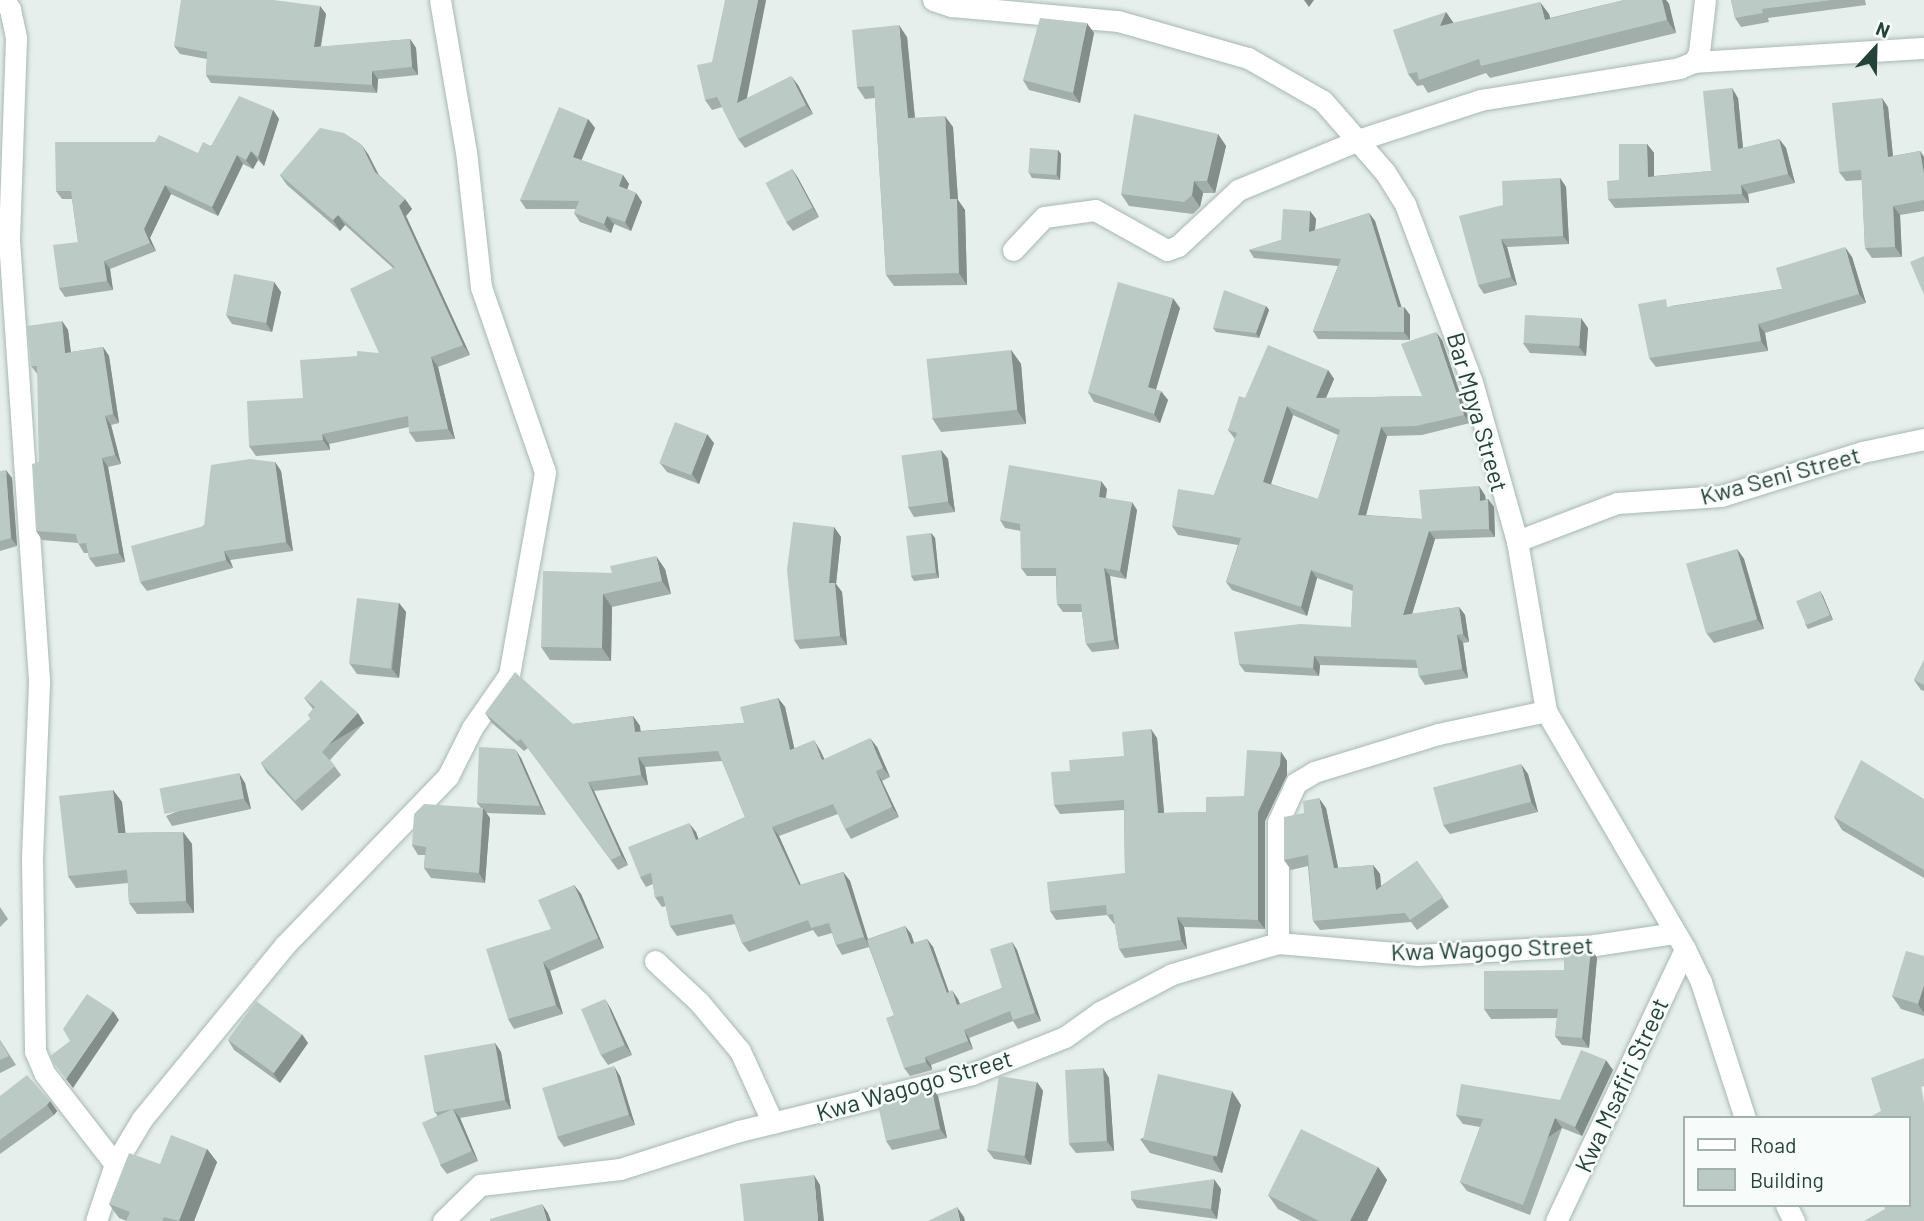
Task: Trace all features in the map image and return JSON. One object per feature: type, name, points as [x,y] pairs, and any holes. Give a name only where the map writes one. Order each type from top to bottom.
[{"type":"street","points":[[4,0],[10,9],[16,38],[9,240],[39,683],[32,859],[35,1051],[45,1074],[115,1164]]},
{"type":"street","points":[[96,1221],[115,1164],[142,1119],[285,945],[448,776],[472,728],[509,675],[545,472],[481,287],[466,152],[440,0]]},
{"type":"street","name":"Bar Mpya Street","points":[[933,0],[952,6],[1118,21],[1226,50],[1298,82],[1360,139],[1405,204],[1440,287],[1517,541],[1546,711],[1680,941],[1701,982],[1744,1116]]},
{"type":"street","points":[[1694,62],[1705,0]]},
{"type":"street","points":[[1013,250],[1044,217],[1095,210],[1167,250],[1178,246],[1238,190],[1360,139],[1480,100],[1694,62],[1924,48]]},
{"type":"street","name":"Kwa Seni Street","points":[[1517,541],[1617,503],[1721,496],[1861,452],[1924,439]]},
{"type":"street","points":[[1278,943],[1278,822],[1296,783],[1314,772],[1438,734],[1546,711]]},
{"type":"street","name":"Kwa Wagogo Street","points":[[443,1221],[480,1185],[567,1179],[620,1169],[773,1123],[1002,1063],[1065,1037],[1100,1012],[1172,974],[1278,943],[1418,955],[1680,941]]},
{"type":"street","name":"Kwa Msafiri Street","points":[[1556,1221],[1680,941]]},
{"type":"street","points":[[655,961],[699,1002],[740,1051],[773,1123]]},
{"type":"building","points":[[181,0],[273,0],[320,6],[314,47],[410,39],[412,67],[372,71],[372,85],[206,75],[207,52],[174,46]]},
{"type":"building","points":[[725,0],[758,0],[737,103],[791,76],[806,105],[738,139],[717,97],[705,100],[697,65],[712,62]]},
{"type":"building","points":[[1624,0],[1662,0],[1667,20],[1481,66],[1479,59],[1419,80],[1417,72],[1408,74],[1393,30],[1446,12],[1440,26],[1540,2],[1545,20]]},
{"type":"building","points":[[1731,0],[1832,0],[1762,9],[1763,13],[1735,18]]},
{"type":"building","points":[[1040,18],[1087,23],[1073,93],[1023,80]]},
{"type":"building","points":[[899,25],[908,118],[945,116],[950,199],[957,199],[959,273],[886,275],[874,86],[857,87],[852,30]]},
{"type":"building","points":[[1732,88],[1738,149],[1779,139],[1788,174],[1741,185],[1742,194],[1608,199],[1607,181],[1619,180],[1619,144],[1647,144],[1648,177],[1711,171],[1703,91]]},
{"type":"building","points":[[239,96],[273,110],[258,157],[251,151],[246,160],[237,155],[212,207],[165,185],[144,229],[150,243],[104,261],[107,281],[59,288],[53,245],[78,242],[71,191],[56,191],[55,142],[155,142],[159,135],[198,153],[203,142],[211,146]]},
{"type":"building","points":[[1882,98],[1888,157],[1920,151],[1924,174],[1924,200],[1893,206],[1895,247],[1865,248],[1861,170],[1839,172],[1832,103]]},
{"type":"building","points":[[559,107],[588,119],[573,157],[623,175],[619,186],[636,193],[625,222],[607,216],[604,224],[574,213],[579,201],[520,200]]},
{"type":"building","points":[[1134,114],[1218,134],[1207,181],[1194,181],[1192,195],[1184,202],[1121,194]]},
{"type":"building","points":[[320,128],[344,133],[361,144],[375,172],[405,199],[399,206],[463,345],[431,357],[448,429],[409,432],[408,416],[322,434],[323,440],[249,446],[247,401],[303,398],[300,360],[357,356],[357,351],[379,353],[350,289],[395,267],[338,215],[333,220],[280,175]]},
{"type":"building","points":[[1030,148],[1058,150],[1056,175],[1028,173]]},
{"type":"building","points":[[792,169],[813,208],[786,222],[766,183]]},
{"type":"building","points":[[1560,178],[1563,236],[1501,239],[1511,277],[1478,285],[1459,216],[1503,205],[1502,181]]},
{"type":"building","points":[[1283,209],[1310,211],[1309,232],[1369,213],[1398,307],[1404,307],[1404,332],[1313,331],[1341,259],[1249,250],[1281,240]]},
{"type":"building","points":[[1845,247],[1859,294],[1758,324],[1761,341],[1649,358],[1638,304],[1666,299],[1667,307],[1782,289],[1776,268]]},
{"type":"building","points":[[1924,256],[1924,295],[1910,262]]},
{"type":"building","points":[[234,274],[274,282],[266,323],[226,315]]},
{"type":"building","points":[[1118,282],[1173,298],[1148,387],[1161,391],[1154,414],[1088,392]]},
{"type":"building","points":[[1224,290],[1266,306],[1256,333],[1213,328]]},
{"type":"building","points":[[1525,315],[1581,318],[1579,346],[1524,343]]},
{"type":"building","points":[[62,321],[65,353],[103,347],[113,414],[105,416],[115,455],[102,458],[119,553],[89,558],[86,543],[78,544],[76,534],[36,531],[32,464],[39,462],[37,366],[31,366],[27,326]]},
{"type":"building","points":[[1436,332],[1464,415],[1416,426],[1381,427],[1358,515],[1422,519],[1419,490],[1479,486],[1480,501],[1488,499],[1489,529],[1429,531],[1403,615],[1459,607],[1463,634],[1457,635],[1462,669],[1419,676],[1416,660],[1314,656],[1313,668],[1239,664],[1234,632],[1300,624],[1351,627],[1353,585],[1311,570],[1301,607],[1226,582],[1241,538],[1172,526],[1178,489],[1214,495],[1237,433],[1228,430],[1239,396],[1245,398],[1268,345],[1328,370],[1316,398],[1422,396],[1401,344]],"holes":[[[1287,406],[1340,430],[1318,499],[1263,482]]]},
{"type":"building","points":[[1011,350],[1017,410],[933,419],[926,359]]},
{"type":"building","points":[[675,422],[707,434],[691,475],[659,463]]},
{"type":"building","points":[[941,450],[948,501],[909,507],[901,456]]},
{"type":"building","points":[[250,459],[275,462],[286,542],[224,551],[226,560],[140,582],[131,546],[204,526],[211,465]]},
{"type":"building","points":[[1009,465],[1101,481],[1099,497],[1132,502],[1120,571],[1104,568],[1114,640],[1086,644],[1081,604],[1057,604],[1056,568],[1021,568],[1020,524],[1000,520]]},
{"type":"building","points":[[6,470],[11,538],[0,541],[0,471]]},
{"type":"building","points":[[793,522],[834,527],[829,583],[835,583],[840,636],[794,640],[787,570]]},
{"type":"building","points":[[931,533],[936,573],[911,576],[906,536]]},
{"type":"building","points":[[1737,549],[1757,619],[1706,634],[1686,564]]},
{"type":"building","points":[[656,556],[662,581],[603,594],[602,648],[541,647],[543,571],[612,573],[610,566]]},
{"type":"building","points":[[1820,591],[1830,615],[1806,625],[1796,601]]},
{"type":"building","points":[[357,598],[399,603],[391,669],[349,664]]},
{"type":"building","points":[[1924,660],[1924,685],[1914,680]]},
{"type":"building","points":[[515,672],[573,724],[633,716],[635,732],[744,723],[740,707],[778,698],[790,750],[814,740],[822,760],[870,738],[883,768],[876,771],[892,807],[845,829],[833,804],[772,827],[799,885],[843,872],[864,937],[836,945],[829,923],[811,928],[808,920],[742,943],[732,914],[670,926],[663,896],[655,897],[651,873],[640,877],[628,847],[689,823],[696,840],[745,817],[718,751],[638,757],[641,775],[588,782],[621,855],[611,860],[521,739],[517,741],[485,713]]},
{"type":"building","points":[[321,680],[358,713],[322,752],[335,766],[295,801],[261,763],[311,718],[308,715],[315,707],[304,698]]},
{"type":"building","points":[[1151,729],[1158,813],[1206,812],[1206,797],[1244,796],[1247,750],[1281,752],[1280,765],[1258,812],[1258,920],[1177,917],[1181,940],[1119,949],[1113,914],[1107,915],[1106,905],[1050,911],[1047,882],[1125,873],[1124,800],[1054,805],[1051,772],[1070,771],[1069,760],[1124,756],[1122,732]]},
{"type":"building","points":[[479,747],[515,749],[540,806],[477,803]]},
{"type":"building","points":[[1861,760],[1924,799],[1924,870],[1834,817]]},
{"type":"building","points":[[1521,764],[1531,802],[1443,825],[1433,788]]},
{"type":"building","points":[[239,773],[244,799],[164,814],[159,788]]},
{"type":"building","points":[[113,790],[118,833],[183,832],[186,901],[129,903],[127,870],[68,876],[59,796]]},
{"type":"building","points":[[1319,798],[1334,868],[1373,865],[1376,890],[1417,861],[1443,897],[1410,920],[1405,913],[1313,921],[1308,855],[1284,860],[1284,817],[1304,813],[1303,801]]},
{"type":"building","points":[[424,804],[483,808],[479,873],[424,868],[426,847],[412,845],[414,814]]},
{"type":"building","points":[[574,885],[598,938],[543,962],[556,1005],[508,1019],[486,949],[551,929],[538,900]]},
{"type":"building","points":[[905,926],[911,944],[927,939],[947,993],[952,990],[957,1005],[1002,988],[990,949],[1012,942],[1035,1013],[1013,1020],[1010,1011],[964,1030],[968,1041],[925,1057],[926,1062],[904,1068],[886,1018],[894,1015],[867,940]]},
{"type":"building","points":[[1591,948],[1582,1038],[1555,1036],[1558,1009],[1484,1009],[1484,971],[1564,970],[1564,950]]},
{"type":"building","points":[[1906,951],[1924,956],[1924,986],[1918,1004],[1892,996]]},
{"type":"building","points":[[87,994],[113,1011],[66,1079],[49,1057],[70,1041],[63,1029]]},
{"type":"building","points":[[605,999],[625,1045],[601,1055],[581,1009]]},
{"type":"building","points":[[256,1001],[302,1035],[274,1073],[228,1040]]},
{"type":"building","points":[[0,1041],[9,1056],[0,1060]]},
{"type":"building","points":[[495,1043],[505,1100],[434,1113],[424,1056]]},
{"type":"building","points":[[1581,1050],[1606,1060],[1575,1127],[1555,1118],[1523,1205],[1460,1182],[1483,1119],[1456,1115],[1461,1084],[1560,1100]]},
{"type":"building","points":[[1924,1058],[1924,1086],[1921,1087],[1924,1102],[1924,1221],[1864,1221],[1884,1207],[1910,1207],[1910,1116],[1872,1116],[1881,1111],[1871,1078]]},
{"type":"building","points":[[614,1066],[629,1115],[557,1137],[542,1088]]},
{"type":"building","points":[[1103,1068],[1107,1141],[1069,1143],[1065,1070]]},
{"type":"building","points":[[1158,1074],[1232,1091],[1217,1156],[1143,1139]]},
{"type":"building","points":[[27,1075],[50,1101],[0,1140],[0,1096]]},
{"type":"building","points":[[999,1076],[1037,1082],[1025,1156],[987,1150]]},
{"type":"building","points":[[931,1086],[940,1129],[886,1141],[878,1105],[915,1097],[913,1091]]},
{"type":"building","points":[[453,1109],[472,1151],[441,1165],[422,1123]]},
{"type":"building","points":[[1301,1129],[1378,1167],[1350,1221],[1319,1221],[1268,1195]]},
{"type":"building","points":[[171,1135],[207,1149],[179,1221],[164,1217],[162,1221],[126,1221],[130,1212],[109,1204],[129,1153],[160,1164]]},
{"type":"building","points":[[814,1175],[818,1221],[744,1221],[740,1184]]},
{"type":"building","points":[[1214,1179],[1211,1209],[1131,1199],[1131,1191]]},
{"type":"building","points":[[542,1204],[547,1221],[490,1221],[490,1219]]},
{"type":"building","points":[[957,1207],[960,1221],[928,1221]]}]
